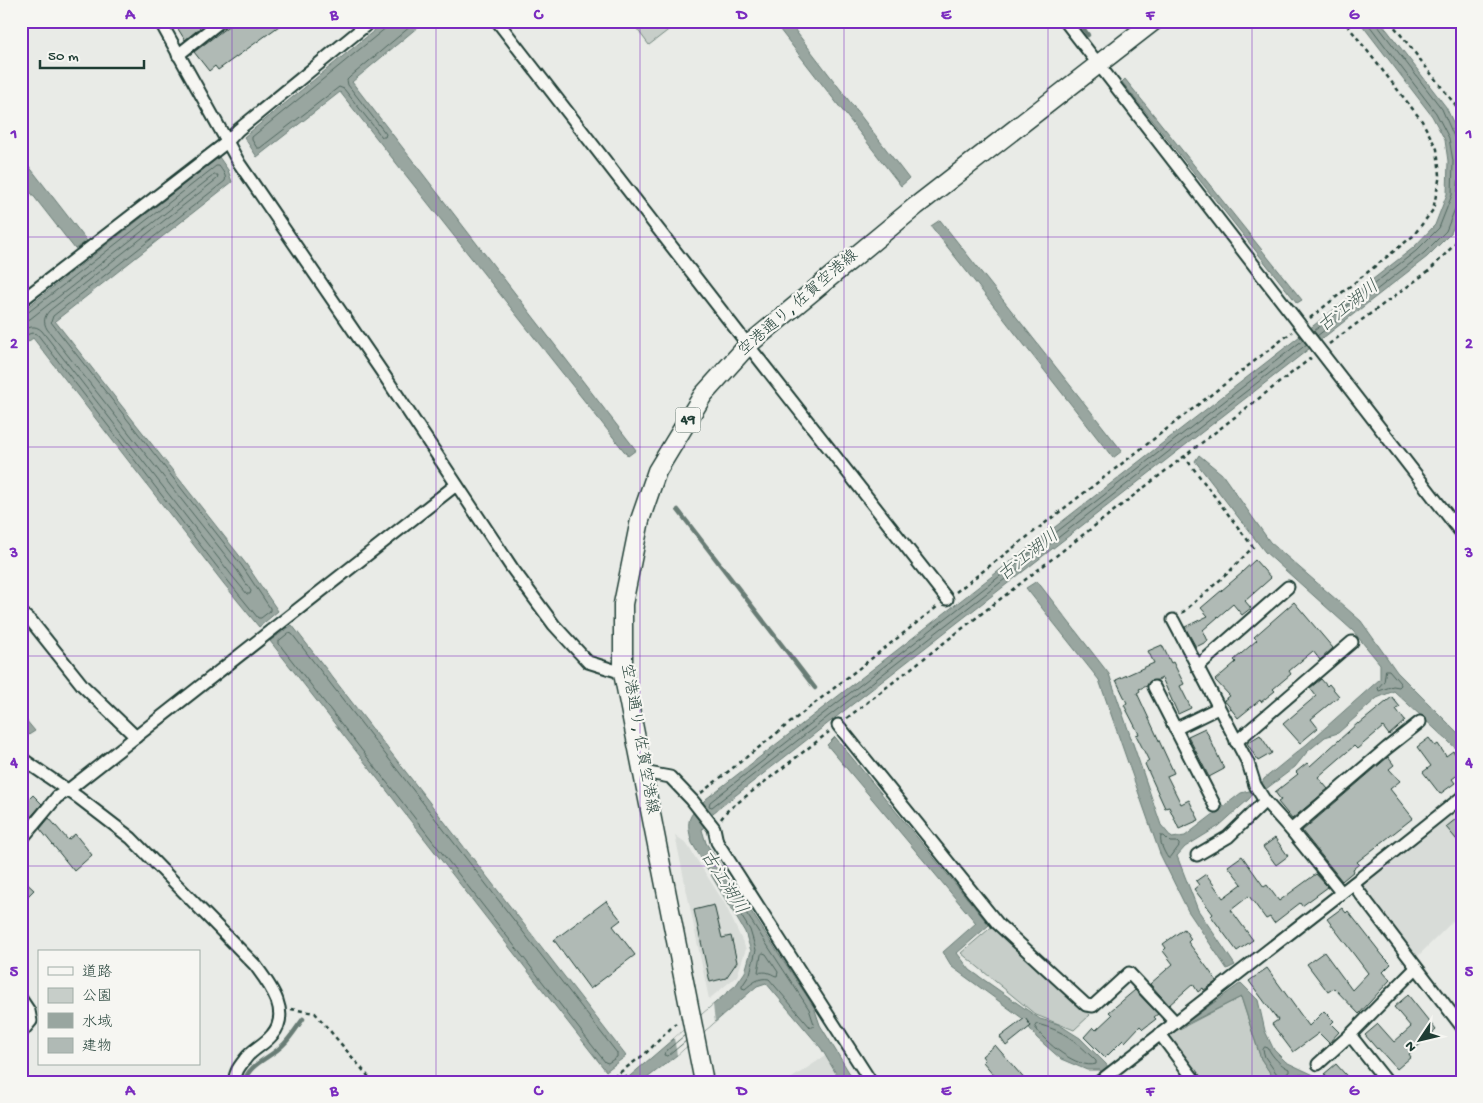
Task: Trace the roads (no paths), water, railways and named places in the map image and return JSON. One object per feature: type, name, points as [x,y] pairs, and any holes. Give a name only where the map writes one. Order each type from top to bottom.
[{"type":"main road","name":"空港通り, 佐賀空港線","points":[[704,1082],[623,673],[623,604],[640,520],[657,471],[703,395],[748,345],[916,206],[1154,21]]},
{"type":"street","points":[[160,21],[239,163],[384,375],[512,568],[554,625],[588,662],[623,673]]},
{"type":"street","points":[[178,55],[221,21]]},
{"type":"street","points":[[21,301],[227,142],[238,130],[371,21]]},
{"type":"street","points":[[497,21],[947,599]]},
{"type":"street","points":[[1065,21],[1462,534]]},
{"type":"street","points":[[21,840],[57,797],[456,485]]},
{"type":"street","points":[[1197,666],[1288,587]]},
{"type":"street","points":[[21,612],[32,622],[83,686],[136,737]]},
{"type":"street","points":[[1173,620],[1248,764],[1260,793],[1341,892]]},
{"type":"street","points":[[1236,742],[1352,642]]},
{"type":"street","points":[[1154,687],[1215,806]]},
{"type":"street","points":[[1176,729],[1218,708]]},
{"type":"street","points":[[1291,830],[1420,722]]},
{"type":"street","points":[[838,725],[998,924],[1086,1006],[1093,1006],[1129,973],[1175,1022]]},
{"type":"street","points":[[21,758],[79,798],[131,838],[255,965],[272,989],[279,1007],[279,1023],[272,1035],[251,1052],[236,1071],[234,1082]]},
{"type":"street","points":[[643,772],[670,777],[692,800],[714,828],[717,842],[871,1082]]},
{"type":"street","points":[[1197,855],[1228,837],[1260,793]]},
{"type":"street","points":[[1101,1080],[1462,797]]},
{"type":"street","points":[[1353,884],[1462,1027]]},
{"type":"street","points":[[1318,1064],[1350,1035],[1416,968]]},
{"type":"street","points":[[21,999],[29,1011],[31,1021],[21,1033]]},
{"type":"street","points":[[1160,1034],[1196,1082]]},
{"type":"street","points":[[1350,1035],[1387,1082]]},
{"type":"water","points":[[386,21],[425,21],[352,82],[636,450],[628,456],[340,92],[257,157],[244,137]]},
{"type":"water","points":[[773,21],[788,21],[909,179],[901,186]]},
{"type":"water","name":"古江湖川","points":[[1359,21],[1380,21],[1446,107],[1459,135],[1462,145],[1462,207],[1451,233],[1427,257],[709,816],[702,830],[706,843],[814,1007],[820,1025],[855,1082],[841,1082],[821,1048],[766,983],[757,986],[677,1055],[642,1082],[623,1082],[736,985],[745,972],[751,951],[745,932],[692,843],[689,828],[690,818],[706,799],[1413,248],[1435,225],[1447,194],[1448,161],[1445,140],[1432,116]]},
{"type":"water","points":[[1125,79],[1302,300],[1297,303],[1122,82]]},
{"type":"water","points":[[21,156],[87,241],[75,249],[21,180]]},
{"type":"water","points":[[219,157],[228,170],[232,182],[55,321],[246,564],[278,611],[259,627],[33,338],[21,347],[21,312]]},
{"type":"water","points":[[940,220],[1122,451],[1113,458],[931,226]]},
{"type":"water","points":[[1199,455],[1222,474],[1270,542],[1361,621],[1397,672],[1462,737],[1462,754],[1394,691],[1377,698],[1338,733],[1325,737],[1307,752],[1295,767],[1266,789],[1264,786],[1253,794],[1219,826],[1185,847],[1177,856],[1198,910],[1235,965],[1227,969],[1188,911],[1160,854],[1099,680],[1026,588],[1037,581],[1109,674],[1161,825],[1172,838],[1185,836],[1241,793],[1253,790],[1380,679],[1380,664],[1353,631],[1265,552],[1195,461]]},
{"type":"water","points":[[292,625],[626,1056],[606,1071],[270,641]]},
{"type":"water","points":[[21,714],[35,731],[27,736],[21,732]]},
{"type":"water","points":[[835,737],[989,925],[957,953],[970,970],[1040,1019],[1058,1024],[1080,1038],[1106,1064],[1119,1082],[1109,1082],[1100,1070],[1087,1070],[1061,1059],[1037,1038],[1022,1018],[952,967],[943,952],[976,923],[827,745]]},
{"type":"water","points":[[1241,983],[1258,1000],[1265,1031],[1274,1050],[1286,1062],[1318,1077],[1297,1074],[1287,1079],[1286,1082],[1276,1082],[1261,1059],[1241,997],[1179,1028]]},
{"type":"waterway","points":[[1078,21],[1088,35]]},
{"type":"waterway","points":[[678,510],[815,688]]},
{"type":"waterway","points":[[244,1082],[255,1065],[279,1049],[303,1019]]},
{"type":"waterway","points":[[625,1077],[628,1082]]}]
